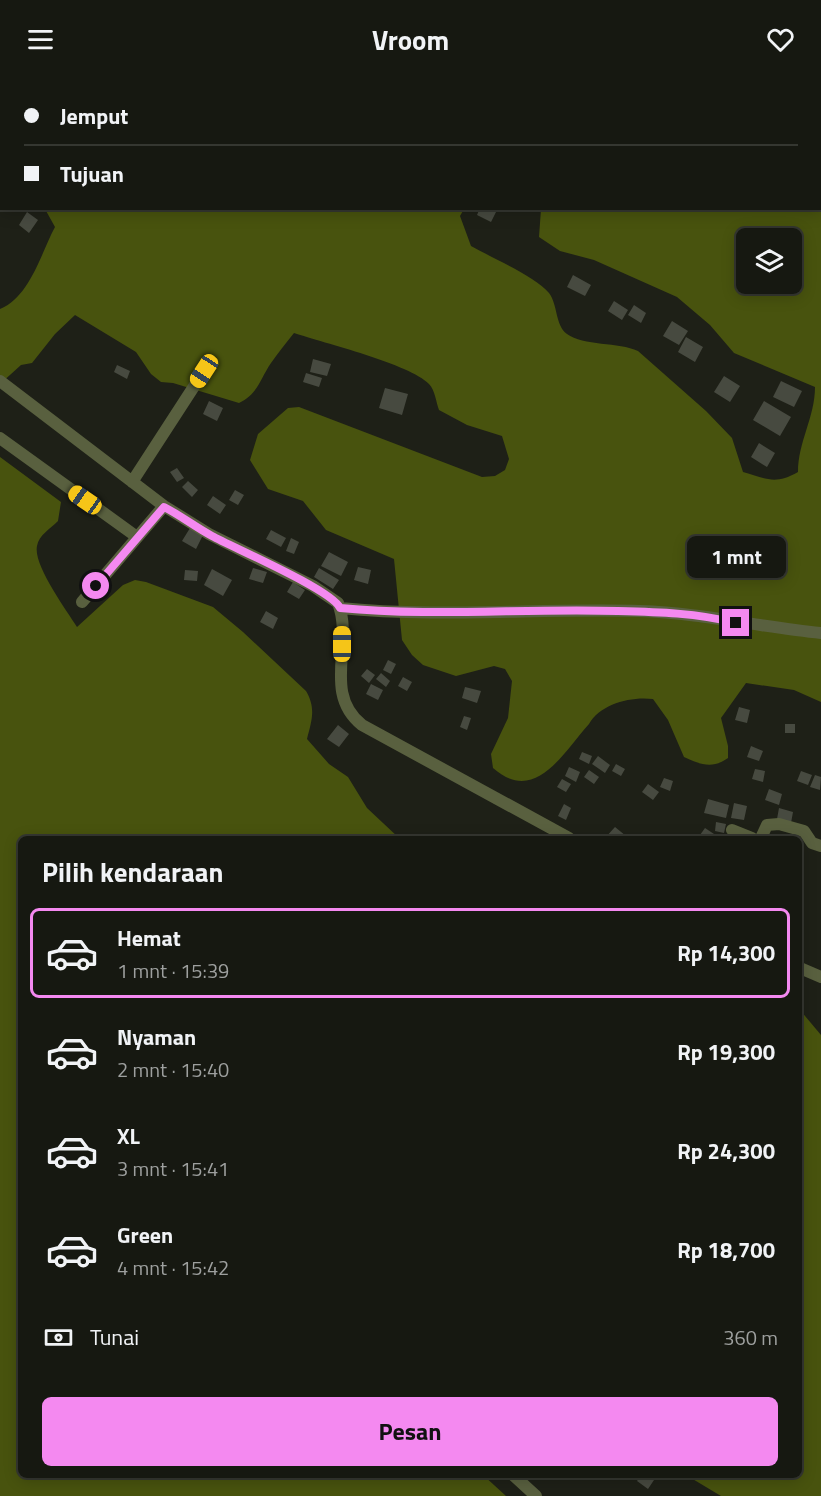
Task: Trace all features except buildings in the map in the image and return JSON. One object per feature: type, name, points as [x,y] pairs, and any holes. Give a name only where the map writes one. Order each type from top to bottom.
[{"type":"street","points":[[132,482],[204,371]]},
{"type":"street","points":[[2,386],[164,507],[209,534],[313,586],[334,600],[340,608],[342,701],[352,718],[503,804],[565,836]]},
{"type":"street","points":[[0,438],[137,537]]},
{"type":"street","points":[[82,602],[164,507]]},
{"type":"street","points":[[340,608],[413,614],[641,611],[692,614],[776,629],[821,633]]},
{"type":"street","points":[[762,836],[767,825],[779,824],[804,831],[812,843],[821,846]]},
{"type":"street","points":[[732,830],[747,836]]},
{"type":"street","points":[[802,969],[821,977]]},
{"type":"street","points":[[516,1478],[536,1496]]},
{"type":"green space","points":[[46,210],[463,210],[460,216],[471,246],[534,280],[549,293],[560,325],[567,334],[582,340],[638,351],[706,411],[732,438],[743,472],[777,480],[798,472],[815,387],[734,353],[710,325],[677,297],[594,260],[560,251],[539,237],[541,210],[821,210],[821,702],[794,690],[746,683],[721,718],[728,746],[728,758],[717,764],[707,765],[684,757],[668,720],[653,699],[644,698],[626,700],[601,711],[547,771],[535,778],[522,781],[508,778],[493,768],[491,754],[508,718],[512,681],[505,669],[494,666],[456,676],[423,665],[412,655],[402,640],[394,559],[326,530],[303,501],[268,489],[250,460],[258,434],[288,408],[299,407],[482,477],[495,476],[505,470],[509,459],[502,436],[467,425],[439,410],[431,387],[419,376],[366,355],[294,333],[271,363],[255,391],[239,403],[173,383],[161,382],[151,374],[136,352],[75,315],[55,334],[32,363],[21,365],[0,384],[0,309],[19,295],[34,273],[55,227]]},
{"type":"green space","points":[[0,457],[61,502],[58,521],[40,539],[37,554],[51,587],[77,627],[123,585],[135,580],[213,607],[306,691],[312,709],[312,720],[307,739],[329,764],[348,777],[367,808],[397,836],[18,836],[18,1478],[486,1478],[506,1496],[0,1496]]},
{"type":"green space","points":[[802,1012],[821,1035],[821,1496],[721,1496],[691,1478],[802,1478]]},
{"type":"route","points":[[96,586],[164,507],[267,565],[313,586],[338,603],[340,608],[413,614],[554,610],[641,611],[692,614],[736,623]]}]
